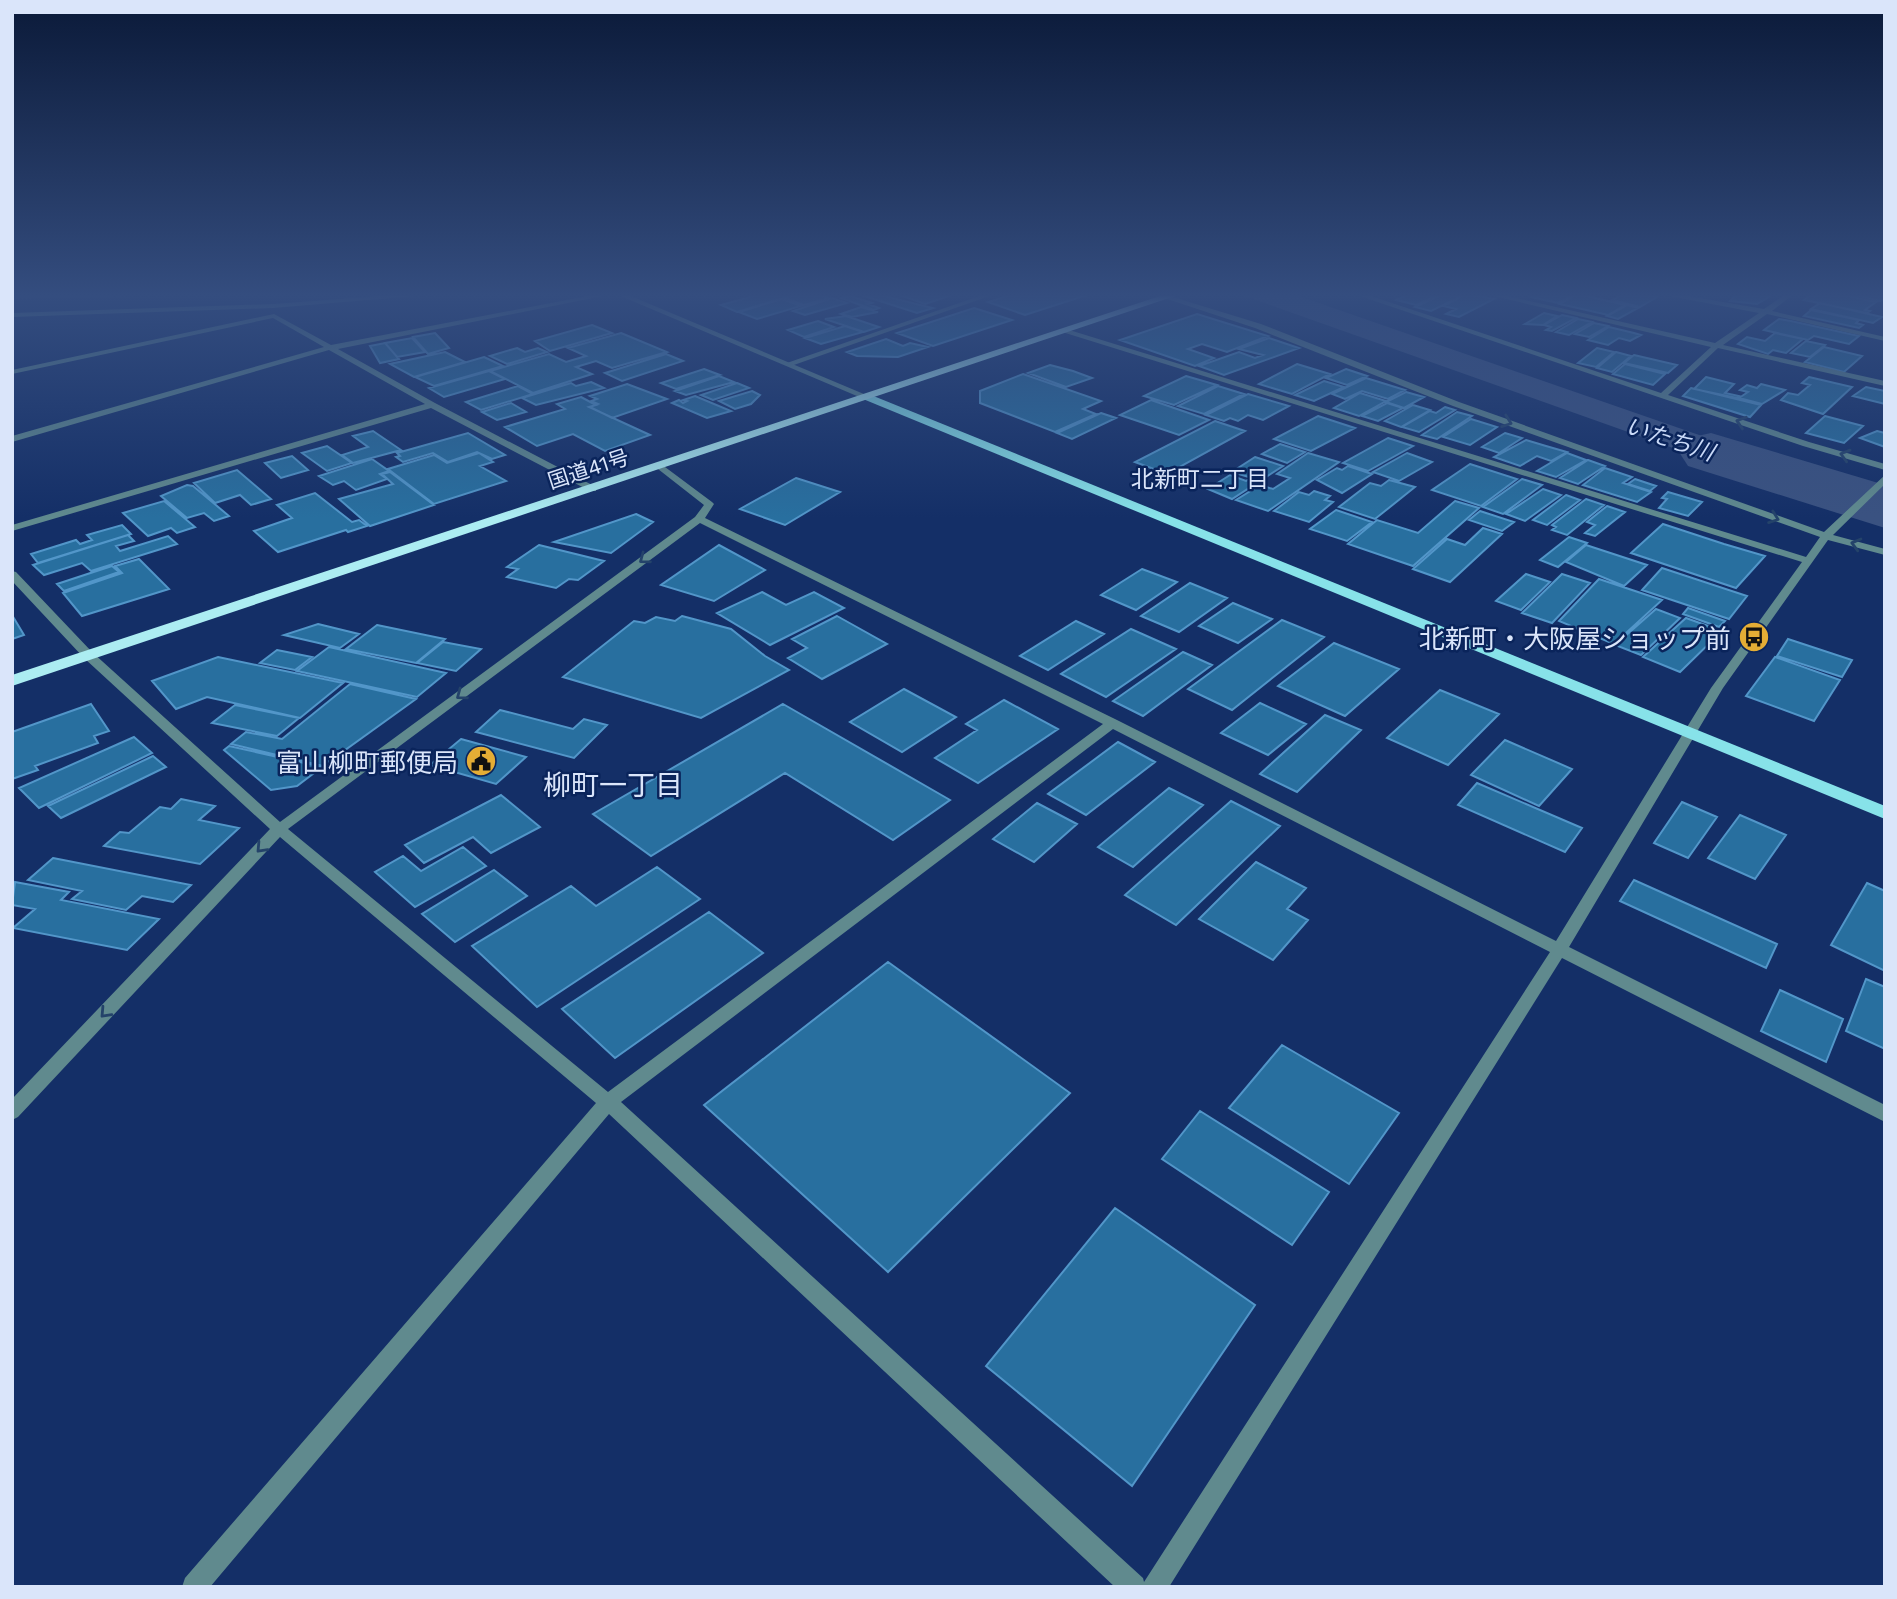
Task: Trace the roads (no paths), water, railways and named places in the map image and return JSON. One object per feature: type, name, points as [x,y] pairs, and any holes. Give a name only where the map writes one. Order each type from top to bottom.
[{"type":"highway","name":"国道41号","points":[[12,681],[951,369]]},
{"type":"main road","points":[[867,397],[1885,813]]},
{"type":"street","points":[[12,439],[257,369]]},
{"type":"street","points":[[366,369],[593,489]]},
{"type":"street","points":[[799,369],[867,397]]},
{"type":"street","points":[[1185,369],[1808,561]]},
{"type":"street","points":[[1366,369],[1456,404],[1826,536],[1885,552]]},
{"type":"street","points":[[1580,369],[1885,467]]},
{"type":"street","points":[[1662,396],[1691,369]]},
{"type":"street","points":[[1816,369],[1885,384]]},
{"type":"street","points":[[12,528],[432,405]]},
{"type":"street","points":[[12,1112],[279,829],[699,519],[709,504],[661,467]]},
{"type":"street","points":[[1155,1587],[1559,950],[1717,688],[1826,536],[1885,478]]},
{"type":"street","points":[[699,519],[1112,723],[1885,1114]]},
{"type":"street","points":[[12,574],[88,655],[279,829],[608,1102],[1133,1587]]},
{"type":"street","points":[[194,1587],[608,1102],[1112,723]]},
{"type":"water","name":"いたち川","points":[[1450,369],[1508,369],[1777,462],[1849,483],[1828,503]]},
{"type":"waterway","name":"いたち川","points":[[1711,452],[1885,507]]},
{"type":"place","name":"北新町・大阪屋ショップ前","points":[[1754,637]]},
{"type":"place","name":"富山柳町郵便局","points":[[481,761]]},
{"type":"district","name":"北新町二丁目","points":[[1200,478]]},
{"type":"district","name":"柳町一丁目","points":[[613,784]]}]
